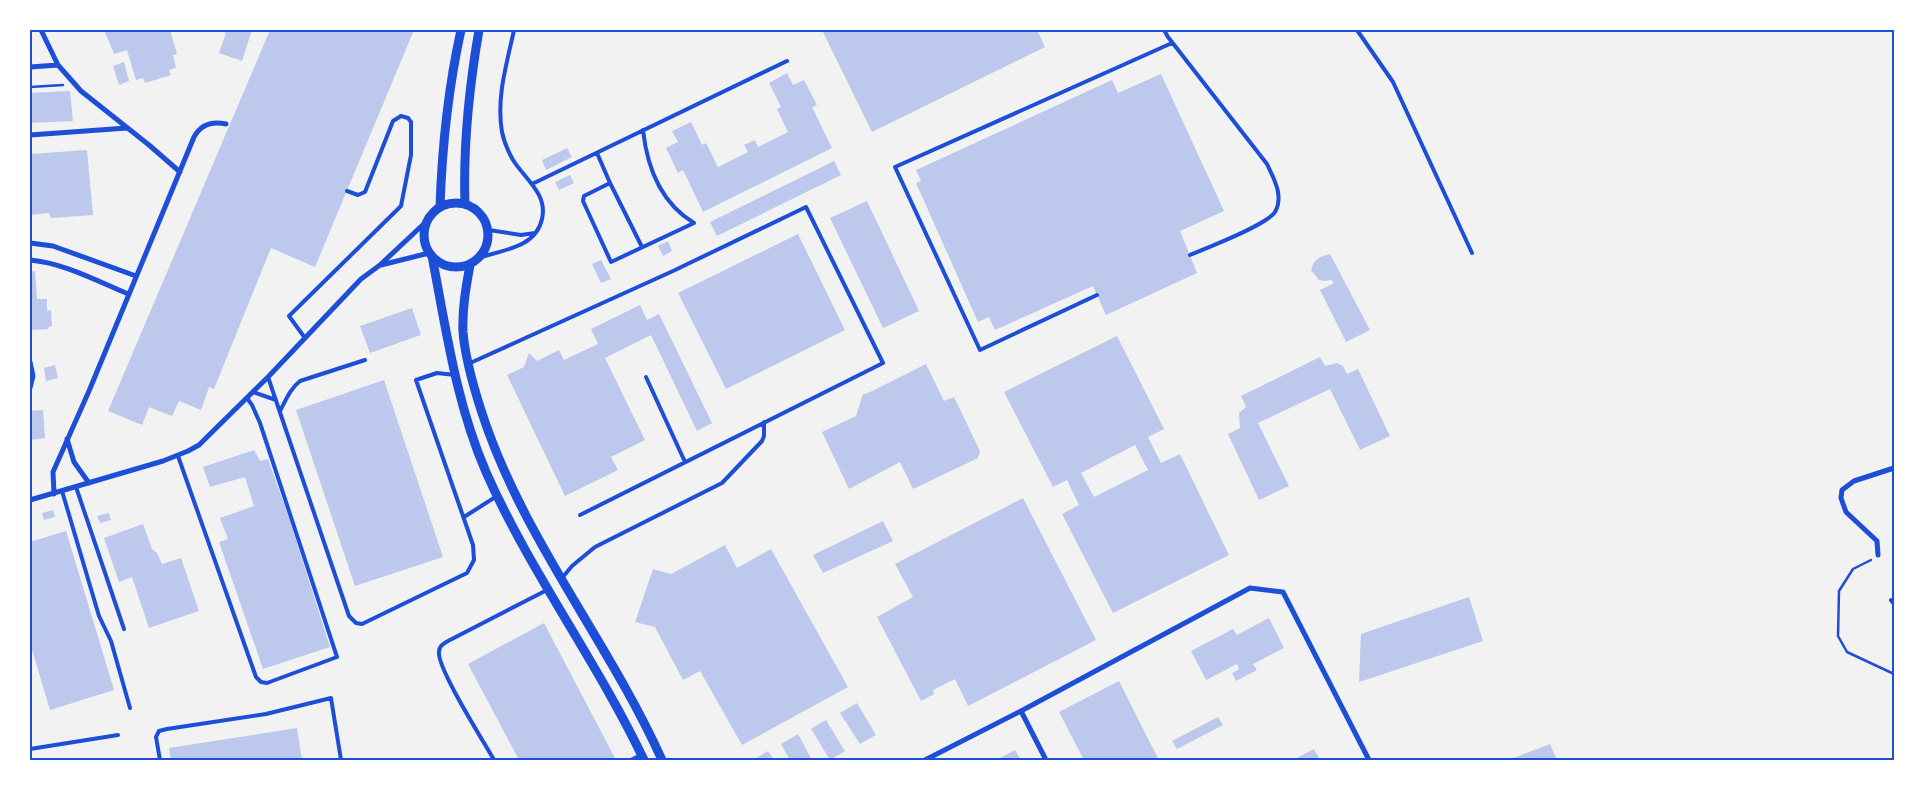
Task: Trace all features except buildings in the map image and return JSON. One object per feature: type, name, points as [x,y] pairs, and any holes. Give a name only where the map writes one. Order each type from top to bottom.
[{"type":"street","points":[[41,30],[58,65],[74,84],[99,107],[180,172]]},
{"type":"street","points":[[440,207],[441,167],[450,79],[460,30]]},
{"type":"street","points":[[465,204],[464,168],[470,83],[478,30]]},
{"type":"street","points":[[30,67],[58,65]]},
{"type":"street","points":[[54,494],[53,472],[89,391],[198,129],[215,122],[226,124]]},
{"type":"street","points":[[30,135],[127,128]]},
{"type":"street","points":[[30,500],[178,456],[199,445],[268,377],[361,280],[380,265],[440,207],[457,203],[465,204],[478,211],[486,222],[488,230],[488,244],[481,257],[470,264],[454,268],[438,262],[430,255]]},
{"type":"street","points":[[428,220],[424,237],[430,255],[455,375],[469,427],[486,471],[497,496],[642,757]]},
{"type":"street","points":[[30,243],[53,246],[136,276]]},
{"type":"street","points":[[380,265],[430,255]]},
{"type":"street","points":[[30,260],[62,266],[128,294]]},
{"type":"street","points":[[470,264],[463,299],[463,332],[468,364],[484,420],[496,452],[519,502],[640,716],[662,760]]},
{"type":"street","points":[[30,362],[33,376],[30,388]]},
{"type":"street","points":[[67,438],[74,462],[89,484]]},
{"type":"street","points":[[1878,555],[1876,541],[1846,512],[1841,498],[1842,490],[1854,481],[1894,468]]},
{"type":"street","points":[[925,760],[1021,711],[1250,588],[1283,592],[1369,760]]},
{"type":"street","points":[[1021,711],[1046,760]]},
{"type":"lane","points":[[481,257],[520,245],[529,240],[537,232],[541,223],[543,209],[539,196],[532,184],[513,161],[506,145],[500,116],[500,101],[514,30]]},
{"type":"lane","points":[[1164,30],[1172,43],[1267,164],[1278,193],[1276,208],[1269,218],[1254,227],[1190,255]]},
{"type":"lane","points":[[1357,30],[1393,82],[1472,253]]},
{"type":"lane","points":[[1097,295],[980,350],[895,167],[1172,43]]},
{"type":"lane","points":[[532,184],[787,61]]},
{"type":"lane","points":[[305,338],[289,316],[401,206],[411,155],[411,122],[408,118],[401,116],[393,121],[365,192],[358,195],[347,191]]},
{"type":"lane","points":[[610,182],[584,196],[583,202],[611,262],[694,223],[676,209],[661,190],[649,164],[643,130]]},
{"type":"lane","points":[[598,152],[610,182],[642,247]]},
{"type":"lane","points":[[468,364],[673,271],[806,207],[883,363],[580,515]]},
{"type":"lane","points":[[488,230],[521,235],[537,232]]},
{"type":"lane","points":[[280,410],[288,394],[300,381],[365,360]]},
{"type":"lane","points":[[268,377],[349,616],[356,623],[362,624],[467,573],[474,560],[475,552],[464,517],[416,380],[437,373],[455,375]]},
{"type":"lane","points":[[646,377],[685,462]]},
{"type":"lane","points":[[253,392],[276,400]]},
{"type":"lane","points":[[178,456],[256,677],[261,682],[267,683],[337,657],[260,423],[256,412],[247,398]]},
{"type":"lane","points":[[562,578],[572,566],[595,547],[722,483],[762,441],[765,430],[764,422]]},
{"type":"lane","points":[[76,487],[124,629]]},
{"type":"lane","points":[[62,491],[99,616],[110,641],[130,708]]},
{"type":"lane","points":[[464,517],[497,496]]},
{"type":"lane","points":[[494,760],[448,678],[441,663],[438,650],[441,645],[448,641],[549,589]]},
{"type":"lane","points":[[160,760],[156,737],[159,731],[167,728],[266,714],[331,698],[341,760]]},
{"type":"lane","points":[[30,749],[118,735]]},
{"type":"lane","points":[[631,760],[642,757]]},
{"type":"path","points":[[30,87],[74,84]]},
{"type":"path","points":[[1878,555],[1866,564],[1853,569],[1839,591],[1838,636],[1847,652],[1894,674]]}]
